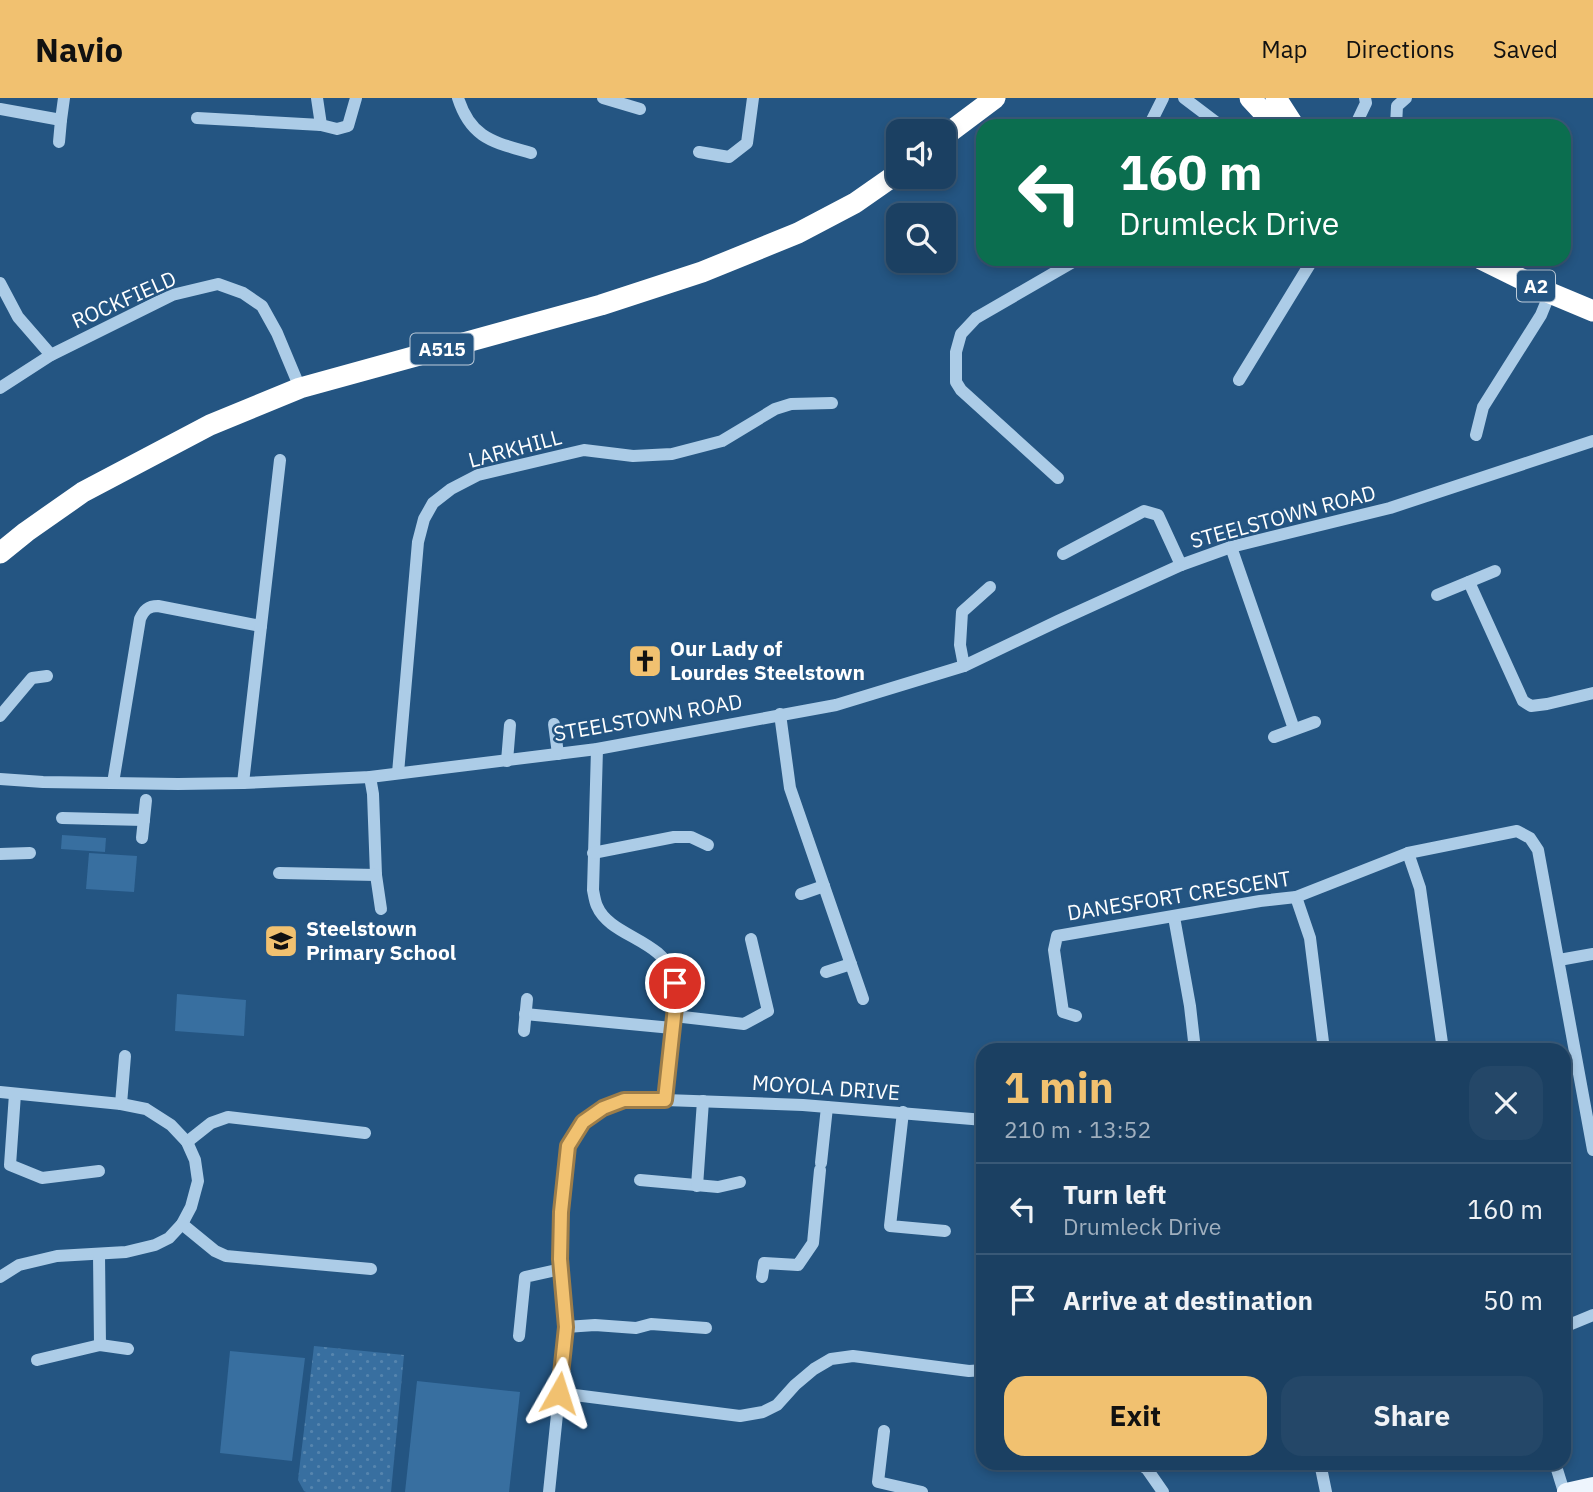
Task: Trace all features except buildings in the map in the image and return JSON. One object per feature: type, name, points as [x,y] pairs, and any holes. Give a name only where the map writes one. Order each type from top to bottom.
[{"type":"highway","points":[[956,128],[995,98]]},
{"type":"highway","points":[[1250,98],[1268,116]]},
{"type":"highway","name":"A515","points":[[0,553],[83,492],[210,425],[300,388],[601,304],[702,272],[798,233],[855,203],[886,181]]},
{"type":"highway","name":"A2","points":[[1494,266],[1593,311]]},
{"type":"main road","points":[[1565,1492],[1593,1486]]},
{"type":"street","points":[[59,142],[64,98]]},
{"type":"street","points":[[317,98],[321,125]]},
{"type":"street","points":[[197,118],[321,125],[337,129],[348,126],[356,98]]},
{"type":"street","points":[[458,98],[472,127],[479,133],[486,138],[531,153]]},
{"type":"street","points":[[603,98],[640,109]]},
{"type":"street","points":[[699,152],[729,157],[747,143],[753,98]]},
{"type":"street","points":[[1152,119],[1163,98]]},
{"type":"street","points":[[1184,98],[1212,119]]},
{"type":"street","points":[[1358,119],[1366,103],[1365,98]]},
{"type":"street","points":[[1396,119],[1397,106],[1406,98]]},
{"type":"street","points":[[0,109],[61,120]]},
{"type":"street","points":[[1058,478],[961,390],[956,382],[956,352],[961,334],[976,318],[1066,266]]},
{"type":"street","points":[[1239,380],[1309,266]]},
{"type":"street","points":[[0,283],[18,317],[51,355]]},
{"type":"street","name":"ROCKFIELD","points":[[0,388],[51,355],[172,295],[218,284],[243,293],[262,306],[278,333],[300,388]]},
{"type":"street","points":[[1476,435],[1483,407],[1541,315],[1550,293]]},
{"type":"street","name":"LARKHILL","points":[[398,773],[418,542],[424,519],[433,503],[451,489],[478,475],[584,450],[633,456],[672,454],[722,441],[783,406],[832,403]]},
{"type":"street","name":"STEELSTOWN ROAD","points":[[0,779],[43,782],[243,783],[370,777],[597,749],[836,705],[964,666],[1181,565],[1231,547],[1390,508],[1593,441]]},
{"type":"street","points":[[243,783],[280,460]]},
{"type":"street","points":[[1063,554],[1144,512],[1158,515],[1181,565]]},
{"type":"street","points":[[1231,547],[1294,729]]},
{"type":"street","points":[[1437,595],[1495,572]]},
{"type":"street","points":[[1469,582],[1523,701],[1531,706],[1593,693]]},
{"type":"street","points":[[964,666],[960,645],[962,612],[990,587]]},
{"type":"street","points":[[113,783],[140,619],[144,611],[150,606],[158,606],[261,626]]},
{"type":"street","points":[[0,716],[32,678],[47,676]]},
{"type":"street","points":[[780,714],[790,788],[863,999]]},
{"type":"street","points":[[1274,737],[1315,722]]},
{"type":"street","points":[[507,761],[510,724]]},
{"type":"street","points":[[554,724],[558,754]]},
{"type":"street","points":[[597,749],[593,853],[593,890],[597,907],[609,921],[650,947],[668,963],[675,983],[676,998],[665,1100]]},
{"type":"street","points":[[370,777],[376,875],[381,909]]},
{"type":"street","points":[[142,838],[146,800]]},
{"type":"street","points":[[62,818],[144,820]]},
{"type":"street","name":"DANESFORT CRESCENT","points":[[1076,1016],[1063,1012],[1054,950],[1056,936],[1296,897],[1408,853],[1517,831],[1530,838],[1538,850],[1593,1150]]},
{"type":"street","points":[[593,853],[674,837],[691,837],[708,845]]},
{"type":"street","points":[[0,854],[30,853]]},
{"type":"street","points":[[1408,853],[1420,888],[1442,1043]]},
{"type":"street","points":[[279,873],[376,875]]},
{"type":"street","points":[[801,894],[824,886]]},
{"type":"street","points":[[1296,897],[1310,938],[1323,1043]]},
{"type":"street","points":[[1174,917],[1194,1043]]},
{"type":"street","points":[[525,1014],[744,1024],[768,1010],[751,939]]},
{"type":"street","points":[[1559,960],[1593,954]]},
{"type":"street","points":[[826,972],[851,964]]},
{"type":"street","points":[[524,1031],[527,999]]},
{"type":"street","points":[[121,1104],[125,1056]]},
{"type":"street","points":[[0,1092],[146,1109],[171,1125],[187,1142],[195,1160],[198,1181],[191,1207],[182,1224],[169,1238],[155,1245],[126,1252],[57,1256],[19,1265],[0,1277]]},
{"type":"street","points":[[15,1094],[10,1165],[42,1178],[99,1171]]},
{"type":"street","name":"MOYOLA DRIVE","points":[[548,1492],[566,1327],[561,1269],[561,1212],[568,1146],[583,1122],[603,1108],[624,1100],[827,1107],[976,1119]]},
{"type":"street","points":[[698,1185],[703,1101]]},
{"type":"street","points":[[762,1277],[764,1263],[798,1265],[813,1243],[827,1107]]},
{"type":"street","points":[[903,1112],[890,1226],[945,1231]]},
{"type":"street","points":[[187,1142],[212,1122],[228,1117],[365,1132]]},
{"type":"street","points":[[640,1180],[718,1187],[740,1182]]},
{"type":"street","points":[[182,1224],[215,1251],[226,1256],[371,1269]]},
{"type":"street","points":[[99,1254],[100,1345]]},
{"type":"street","points":[[519,1336],[525,1277],[561,1269]]},
{"type":"street","points":[[1571,1324],[1593,1315]]},
{"type":"street","points":[[566,1327],[595,1325],[636,1328],[651,1324],[706,1328]]},
{"type":"street","points":[[37,1360],[100,1345],[128,1349]]},
{"type":"street","points":[[559,1393],[740,1416],[763,1412],[778,1405],[795,1385],[831,1359],[853,1356],[976,1371]]},
{"type":"street","points":[[884,1431],[878,1482],[922,1492]]},
{"type":"street","points":[[1148,1470],[1163,1492]]},
{"type":"street","points":[[1321,1470],[1326,1492]]},
{"type":"street","points":[[1557,1470],[1565,1492]]},
{"type":"shaded area","points":[[62,835],[106,838],[105,852],[61,849]]},
{"type":"shaded area","points":[[89,853],[137,856],[134,892],[86,889]]},
{"type":"shaded area","points":[[177,994],[246,1000],[244,1036],[175,1031]]},
{"type":"shaded area","points":[[314,1346],[404,1355],[391,1492],[306,1492],[298,1480]]},
{"type":"shaded area","points":[[230,1351],[305,1358],[292,1461],[220,1453]]},
{"type":"shaded area","points":[[417,1381],[520,1392],[509,1492],[405,1492]]},
{"type":"place","name":"Our Lady of Lourdes Steelstown","points":[[645,661]]},
{"type":"place","name":"Steelstown Primary School","points":[[281,941]]},
{"type":"route","points":[[559,1393],[566,1327],[560,1259],[561,1212],[568,1146],[583,1122],[603,1108],[624,1100],[665,1100],[676,998],[675,983]]}]
